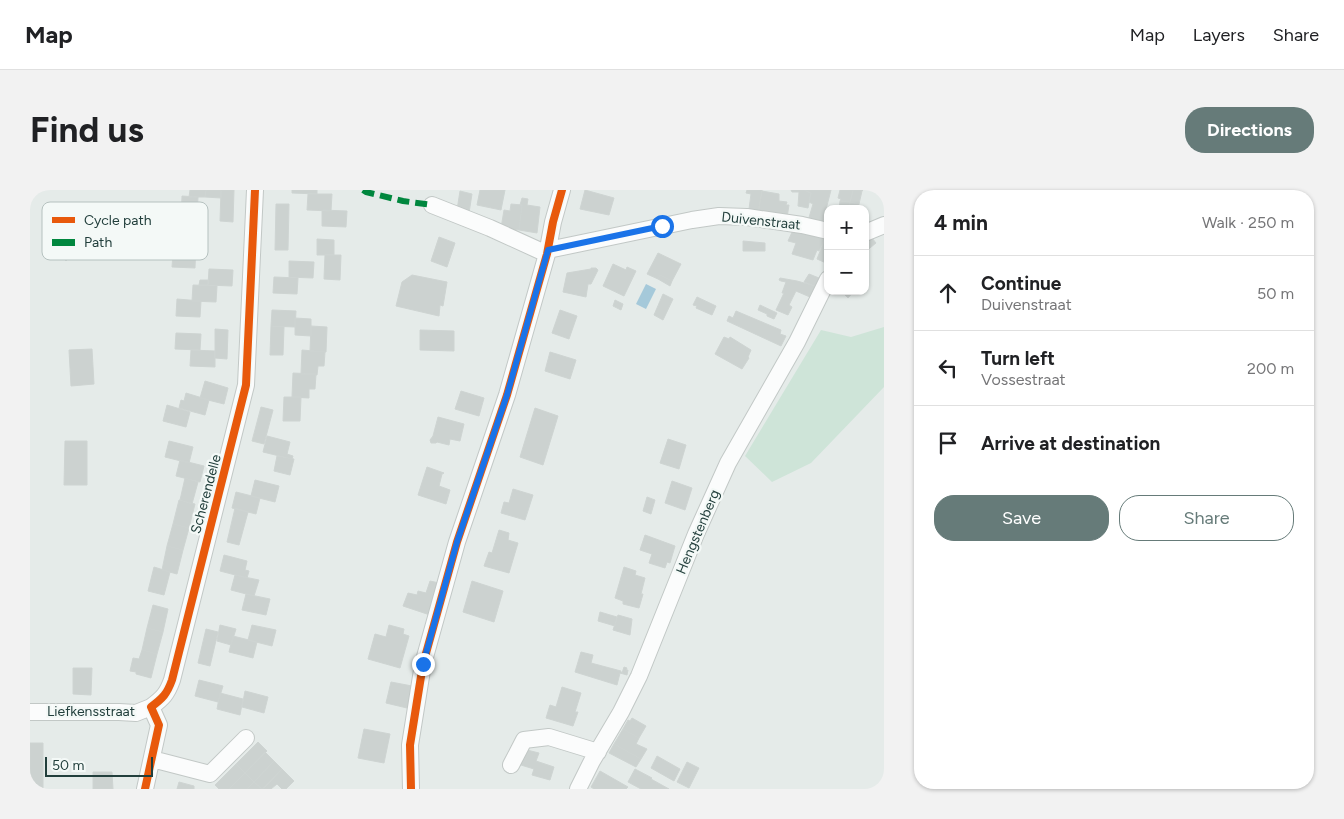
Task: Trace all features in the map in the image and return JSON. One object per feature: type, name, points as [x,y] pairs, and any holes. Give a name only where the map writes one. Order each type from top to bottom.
[{"type":"street","name":"Scherendelle","points":[[150,707],[162,699],[168,691],[172,680],[246,386],[255,190]]},
{"type":"street","points":[[411,789],[410,745],[423,664],[457,542],[510,386],[548,252],[553,222],[562,190]]},
{"type":"street","points":[[432,205],[548,252]]},
{"type":"street","name":"Duivenstraat","points":[[548,252],[692,220],[719,216],[747,217],[824,230]]},
{"type":"street","points":[[869,231],[884,225]]},
{"type":"street","name":"Hengstenberg","points":[[578,789],[639,676],[696,534],[728,463],[797,342],[824,287]]},
{"type":"street","name":"Liefkensstraat","points":[[30,712],[136,713],[150,707]]},
{"type":"street","points":[[145,789],[160,725],[150,707]]},
{"type":"street","points":[[511,765],[524,740],[549,737],[598,752]]},
{"type":"street","points":[[152,759],[210,774],[246,738]]},
{"type":"green space","points":[[884,327],[884,387],[811,463],[772,482],[745,456],[821,330],[851,337]]},
{"type":"water","points":[[646,284],[656,289],[646,309],[636,304]]},
{"type":"building","points":[[190,190],[206,190],[205,197],[189,197]]},
{"type":"building","points":[[206,190],[221,190],[221,198],[205,197]]},
{"type":"building","points":[[221,190],[234,190],[233,222],[220,221]]},
{"type":"building","points":[[292,190],[317,190],[317,194],[292,193]]},
{"type":"building","points":[[480,190],[505,190],[501,210],[477,205]]},
{"type":"building","points":[[585,190],[614,198],[609,215],[580,209]]},
{"type":"building","points":[[747,190],[762,190],[758,214],[749,209],[751,194],[746,193]]},
{"type":"building","points":[[791,190],[804,190],[811,193],[808,208],[798,206],[799,192],[792,192]]},
{"type":"building","points":[[804,190],[831,190],[827,205],[824,205],[822,225],[808,221],[813,204],[809,202],[811,193]]},
{"type":"building","points":[[840,190],[853,190],[850,202],[840,201],[841,199],[838,198]]},
{"type":"building","points":[[853,190],[863,190],[859,204],[850,202]]},
{"type":"building","points":[[460,191],[472,194],[469,213],[457,210]]},
{"type":"building","points":[[762,191],[779,194],[779,201],[787,202],[786,205],[789,205],[787,218],[758,214]]},
{"type":"building","points":[[308,194],[332,194],[331,211],[307,210]]},
{"type":"building","points":[[182,196],[198,197],[198,202],[182,202]]},
{"type":"building","points":[[522,198],[528,199],[527,205],[540,207],[537,233],[519,230]]},
{"type":"building","points":[[840,201],[850,202],[850,205],[840,205]]},
{"type":"building","points":[[850,202],[859,204],[859,205],[850,205]]},
{"type":"building","points":[[276,204],[289,204],[288,250],[275,250]]},
{"type":"building","points":[[511,204],[522,205],[519,230],[501,228],[504,210],[510,211]]},
{"type":"building","points":[[322,210],[347,211],[346,227],[322,226]]},
{"type":"building","points":[[793,230],[824,236],[824,240],[813,260],[792,254],[796,243],[788,241]]},
{"type":"building","points":[[439,237],[455,243],[447,267],[431,261]]},
{"type":"building","points":[[872,238],[876,243],[869,249],[869,240]]},
{"type":"building","points":[[317,239],[334,240],[334,255],[317,255]]},
{"type":"building","points":[[743,241],[765,243],[765,251],[743,251]]},
{"type":"building","points":[[824,241],[824,262],[817,259]]},
{"type":"building","points":[[658,253],[681,264],[672,281],[660,275],[658,279],[647,274]]},
{"type":"building","points":[[325,255],[341,255],[340,280],[324,279]]},
{"type":"building","points":[[172,260],[195,260],[195,268],[172,267]]},
{"type":"building","points":[[289,261],[314,262],[313,278],[289,277]]},
{"type":"building","points":[[613,264],[626,270],[627,267],[636,271],[624,296],[603,286]]},
{"type":"building","points":[[591,268],[598,270],[591,284],[588,284],[586,297],[563,292],[567,273]]},
{"type":"building","points":[[209,269],[233,270],[232,286],[208,285]]},
{"type":"building","points":[[809,274],[819,278],[815,286],[804,282]]},
{"type":"building","points":[[412,275],[447,282],[443,306],[440,305],[439,316],[396,306],[402,282]]},
{"type":"building","points":[[660,275],[672,281],[670,286],[658,279]]},
{"type":"building","points":[[274,277],[298,278],[297,294],[273,293]]},
{"type":"building","points":[[780,278],[815,286],[810,297],[796,291],[789,305],[792,307],[788,315],[776,310],[784,293],[782,293],[786,282],[779,280]]},
{"type":"building","points":[[200,280],[208,280],[208,285],[199,285]]},
{"type":"building","points":[[193,285],[217,286],[216,302],[192,301]]},
{"type":"building","points":[[663,294],[673,299],[663,320],[654,315]]},
{"type":"building","points":[[697,297],[716,306],[712,315],[693,305]]},
{"type":"building","points":[[177,299],[201,301],[200,317],[176,316]]},
{"type":"building","points":[[615,300],[623,304],[621,310],[613,306]]},
{"type":"building","points":[[760,305],[777,313],[774,319],[758,310]]},
{"type":"building","points":[[272,310],[296,311],[295,327],[271,326]]},
{"type":"building","points":[[560,310],[577,316],[569,339],[552,333]]},
{"type":"building","points":[[736,311],[781,330],[780,334],[786,336],[781,346],[727,321],[729,316],[733,318]]},
{"type":"building","points":[[295,318],[311,319],[311,336],[295,335]]},
{"type":"building","points":[[271,326],[284,327],[283,355],[270,355]]},
{"type":"building","points":[[311,326],[327,327],[326,352],[310,351]]},
{"type":"building","points":[[215,329],[228,330],[227,359],[215,358]]},
{"type":"building","points":[[420,330],[454,331],[454,351],[420,350]]},
{"type":"building","points":[[176,333],[201,334],[200,350],[175,349]]},
{"type":"building","points":[[724,337],[729,339],[730,337],[751,350],[749,358],[742,369],[715,354]]},
{"type":"building","points":[[92,349],[94,384],[71,386],[69,350]]},
{"type":"building","points":[[191,350],[215,351],[215,367],[190,366]]},
{"type":"building","points":[[302,350],[325,352],[324,366],[318,366],[317,375],[301,374]]},
{"type":"building","points":[[550,352],[576,360],[570,379],[545,371]]},
{"type":"building","points":[[293,373],[316,374],[315,389],[309,389],[309,398],[292,397]]},
{"type":"building","points":[[205,381],[228,388],[224,404],[200,398]]},
{"type":"building","points":[[461,391],[484,398],[479,416],[455,409]]},
{"type":"building","points":[[186,393],[209,400],[205,415],[179,408],[181,400],[184,401]]},
{"type":"building","points":[[284,397],[301,397],[300,421],[283,421]]},
{"type":"building","points":[[167,405],[190,412],[186,427],[163,421]]},
{"type":"building","points":[[261,407],[273,410],[264,444],[252,441]]},
{"type":"building","points":[[535,408],[558,416],[543,465],[520,457]]},
{"type":"building","points":[[438,417],[464,424],[460,441],[450,439],[449,445],[437,442],[431,443],[430,440],[433,436]]},
{"type":"building","points":[[267,436],[290,442],[287,454],[293,456],[292,459],[263,452]]},
{"type":"building","points":[[668,439],[686,445],[679,469],[660,463]]},
{"type":"building","points":[[65,441],[87,441],[87,485],[64,485]]},
{"type":"building","points":[[169,441],[193,447],[189,463],[165,457]]},
{"type":"building","points":[[277,456],[294,459],[290,475],[274,471]]},
{"type":"building","points":[[180,460],[204,466],[200,482],[176,476]]},
{"type":"building","points":[[427,467],[444,473],[442,474],[439,486],[450,490],[446,504],[418,495]]},
{"type":"building","points":[[185,478],[198,482],[192,504],[180,500]]},
{"type":"building","points":[[255,480],[279,486],[275,502],[251,496]]},
{"type":"building","points":[[672,481],[692,488],[685,510],[665,503]]},
{"type":"building","points":[[513,489],[533,495],[525,520],[501,513],[504,502],[509,503]]},
{"type":"building","points":[[236,492],[260,498],[256,514],[232,508]]},
{"type":"building","points":[[647,497],[655,500],[651,514],[643,511]]},
{"type":"building","points":[[179,500],[195,504],[189,528],[173,524]]},
{"type":"building","points":[[235,508],[248,512],[239,545],[227,542]]},
{"type":"building","points":[[173,524],[189,528],[183,550],[167,546]]},
{"type":"building","points":[[499,530],[509,533],[508,540],[518,543],[509,573],[484,566],[489,552],[492,553]]},
{"type":"building","points":[[645,535],[675,546],[670,563],[667,562],[665,568],[649,563],[652,554],[640,550]]},
{"type":"building","points":[[167,546],[183,550],[177,574],[162,570]]},
{"type":"building","points":[[224,555],[247,561],[245,570],[249,571],[247,578],[220,571]]},
{"type":"building","points":[[154,567],[170,572],[164,595],[148,591]]},
{"type":"building","points":[[624,567],[636,571],[635,575],[645,578],[639,608],[623,604],[623,601],[615,598]]},
{"type":"building","points":[[235,575],[259,580],[254,596],[231,590]]},
{"type":"building","points":[[430,581],[439,583],[430,615],[403,606],[408,593],[417,595],[418,591],[426,593]]},
{"type":"building","points":[[472,581],[503,591],[494,622],[463,612]]},
{"type":"building","points":[[246,594],[270,599],[266,615],[242,610]]},
{"type":"building","points":[[153,605],[168,609],[163,632],[147,628]]},
{"type":"building","points":[[600,612],[617,617],[615,626],[598,621]]},
{"type":"building","points":[[618,615],[632,619],[630,635],[613,630]]},
{"type":"building","points":[[220,625],[236,629],[231,645],[217,641]]},
{"type":"building","points":[[252,625],[276,630],[272,646],[248,640]]},
{"type":"building","points":[[389,625],[404,629],[403,634],[409,636],[400,668],[368,659],[375,634],[386,637]]},
{"type":"building","points":[[147,628],[163,632],[157,654],[142,650]]},
{"type":"building","points":[[206,629],[218,632],[210,666],[198,663]]},
{"type":"building","points":[[233,636],[257,642],[253,658],[229,652]]},
{"type":"building","points":[[142,650],[157,654],[151,678],[130,671],[133,658],[139,659]]},
{"type":"building","points":[[581,652],[593,655],[591,663],[621,671],[622,673],[624,667],[627,668],[627,675],[620,673],[617,685],[575,672]]},
{"type":"building","points":[[73,668],[92,668],[91,695],[73,694]]},
{"type":"building","points":[[199,680],[223,686],[218,702],[195,696]]},
{"type":"building","points":[[391,682],[412,686],[407,708],[386,703]]},
{"type":"building","points":[[562,687],[581,693],[575,712],[578,712],[573,726],[546,718],[550,705],[556,707]]},
{"type":"building","points":[[245,691],[268,697],[264,713],[242,707]]},
{"type":"building","points":[[220,693],[243,699],[240,715],[217,709]]},
{"type":"building","points":[[632,718],[646,726],[639,738],[623,729],[628,720],[630,721]]},
{"type":"building","points":[[364,729],[390,734],[384,763],[358,758]]},
{"type":"building","points":[[623,729],[639,738],[636,744],[647,749],[641,759],[614,744]]},
{"type":"building","points":[[258,742],[267,751],[245,773],[236,764]]},
{"type":"building","points":[[30,743],[43,743],[43,789],[30,789]]},
{"type":"building","points":[[614,744],[641,759],[636,767],[609,753]]},
{"type":"building","points":[[527,750],[539,753],[536,761],[554,767],[550,780],[532,775],[534,769],[521,765]]},
{"type":"building","points":[[265,752],[274,761],[254,782],[245,773]]},
{"type":"building","points":[[657,756],[680,769],[674,781],[651,768]]},
{"type":"building","points":[[274,761],[282,769],[262,789],[254,782]]},
{"type":"building","points":[[687,762],[699,768],[689,788],[677,782]]},
{"type":"building","points":[[236,764],[245,773],[229,789],[219,789],[215,785]]},
{"type":"building","points":[[282,769],[294,781],[286,789],[282,789],[277,784],[271,789],[263,789]]},
{"type":"building","points":[[635,769],[669,789],[641,789],[628,782]]},
{"type":"building","points":[[600,771],[628,787],[626,789],[594,789],[591,787]]},
{"type":"building","points":[[93,772],[112,772],[113,789],[93,789]]},
{"type":"building","points":[[245,773],[254,782],[247,789],[229,789]]},
{"type":"building","points":[[179,782],[194,786],[194,789],[177,789]]},
{"type":"building","points":[[254,782],[262,789],[247,789]]},
{"type":"marked path","points":[[363,190],[403,201],[432,205]]},
{"type":"cycle path","points":[[145,789],[159,725],[151,707],[164,695],[172,680],[246,385],[255,190]]},
{"type":"cycle path","points":[[411,789],[410,745],[423,664],[457,542],[507,395],[547,254],[562,190]]},
{"type":"route","points":[[423,664],[457,542],[507,395],[548,250],[662,226]]}]
